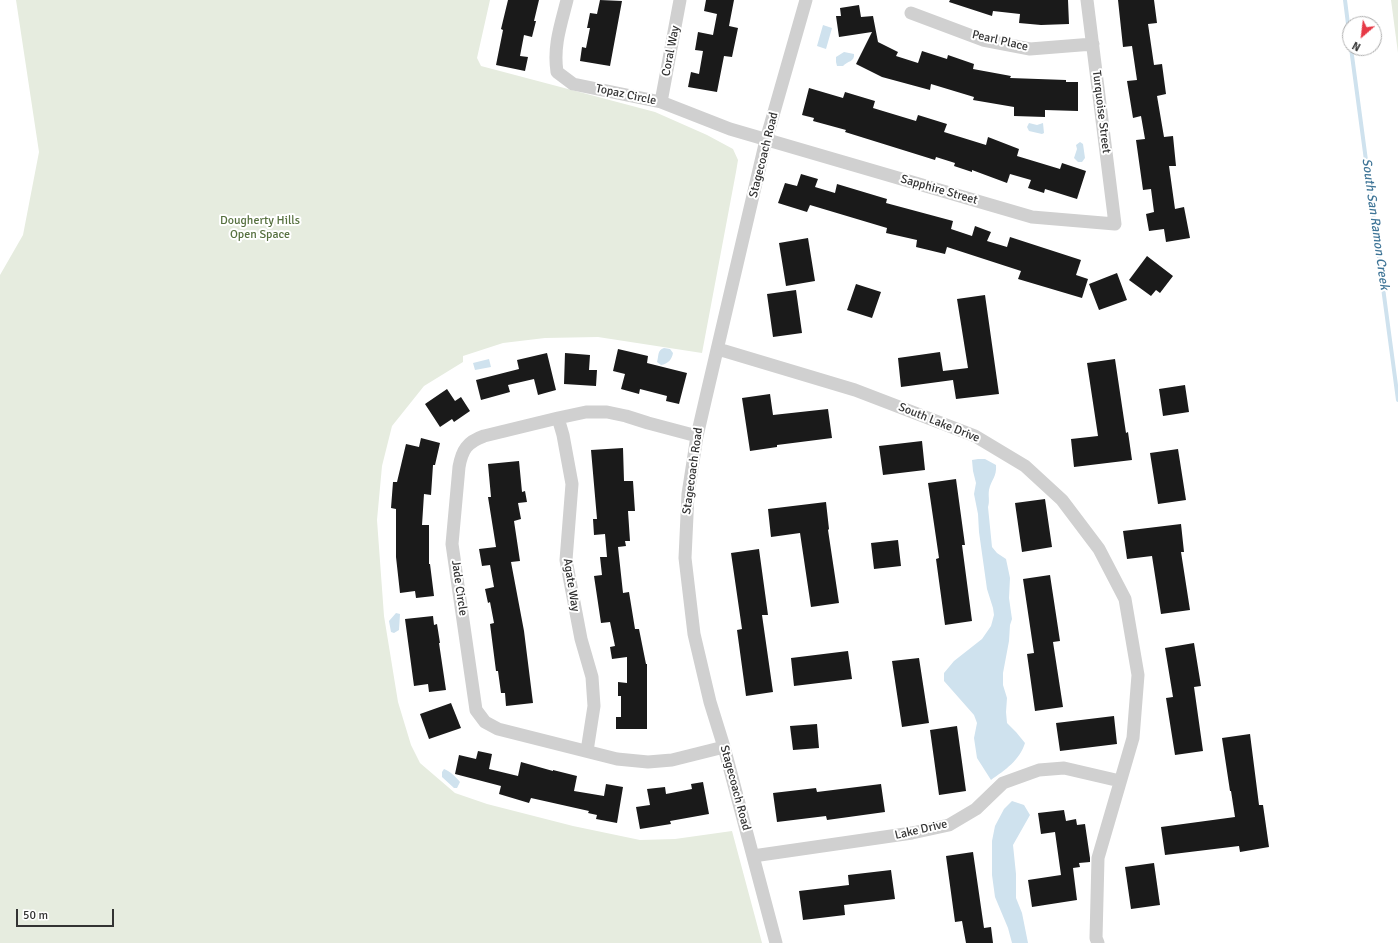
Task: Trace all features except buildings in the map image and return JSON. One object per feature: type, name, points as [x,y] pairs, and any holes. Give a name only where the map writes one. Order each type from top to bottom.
[{"type":"street","name":"Topaz Circle","points":[[567,0],[556,45],[555,59],[557,72],[573,84],[661,102],[730,130],[766,140]]},
{"type":"street","name":"Coral Way","points":[[661,102],[680,0]]},
{"type":"street","name":"Stagecoach Road","points":[[776,943],[724,747],[710,702],[694,634],[685,558],[688,494],[697,436],[766,140],[806,0]]},
{"type":"street","name":"Turquoise Street","points":[[1087,0],[1115,224]]},
{"type":"street","name":"Pearl Place","points":[[911,13],[983,40],[1030,49],[1093,44]]},
{"type":"street","name":"Sapphire Street","points":[[766,140],[1032,217],[1115,224]]},
{"type":"street","name":"South Lake Drive","points":[[718,349],[855,390],[976,436],[1025,466],[1062,500],[1099,549],[1126,599],[1138,675],[1134,738],[1098,858],[1096,938],[1098,943]]},
{"type":"street","name":"Jade Circle","points":[[697,436],[648,424],[626,416],[607,412],[586,412],[484,436],[474,440],[467,446],[461,456],[452,544],[476,710],[485,722],[498,729],[532,739],[616,759],[648,762],[672,760],[724,747]]},
{"type":"street","name":"Agate Way","points":[[558,418],[572,484],[566,560],[581,639],[592,677],[594,706],[587,751]]},
{"type":"street","name":"Lake Drive","points":[[752,856],[912,834],[949,825],[976,809],[1003,783],[1039,770],[1064,768],[1120,781]]},
{"type":"green space","name":"Dougherty Hills Open Space","points":[[16,0],[490,0],[477,58],[481,66],[655,112],[707,135],[733,149],[738,160],[702,353],[598,337],[545,338],[503,343],[463,356],[463,362],[424,386],[392,426],[382,466],[377,520],[384,616],[398,702],[411,745],[420,763],[455,793],[487,804],[573,826],[640,840],[675,839],[732,831],[762,943],[0,943],[0,275],[23,235],[39,152]]},
{"type":"green space","points":[[1391,0],[1398,0],[1398,53]]},
{"type":"water","points":[[823,25],[832,28],[826,49],[817,46]]},
{"type":"water","points":[[844,52],[854,54],[853,59],[843,66],[837,66],[836,57]]},
{"type":"water","points":[[1029,123],[1037,125],[1043,123],[1044,133],[1042,134],[1029,131],[1027,127]]},
{"type":"water","points":[[1080,142],[1083,144],[1085,158],[1082,162],[1078,162],[1074,158],[1077,149],[1076,145]]},
{"type":"water","points":[[664,348],[670,349],[673,353],[672,357],[666,364],[661,365],[657,362],[659,352]]},
{"type":"water","points":[[489,359],[491,367],[475,370],[473,363]]},
{"type":"water","points":[[985,459],[996,465],[996,473],[989,490],[988,507],[992,547],[997,553],[1006,559],[1010,578],[1009,598],[1012,619],[1003,673],[1003,685],[1007,698],[1007,723],[1025,743],[1016,760],[991,780],[977,758],[974,738],[977,723],[974,715],[944,681],[944,673],[954,661],[982,639],[991,626],[994,615],[987,589],[978,514],[974,494],[976,483],[972,460]]},
{"type":"water","points":[[396,613],[400,614],[399,630],[394,633],[391,632],[389,621]]},
{"type":"water","points":[[444,769],[453,774],[460,782],[457,788],[454,788],[442,777],[442,772]]},
{"type":"water","points":[[1012,801],[1024,805],[1030,815],[1013,845],[1016,874],[1016,898],[1022,913],[1028,943],[1012,943],[1008,928],[995,897],[992,875],[992,841],[995,826],[1004,809]]},
{"type":"waterway","name":"South San Ramon Creek","points":[[1345,0],[1347,16]]},
{"type":"waterway","name":"South San Ramon Creek","points":[[1352,56],[1398,400]]}]
